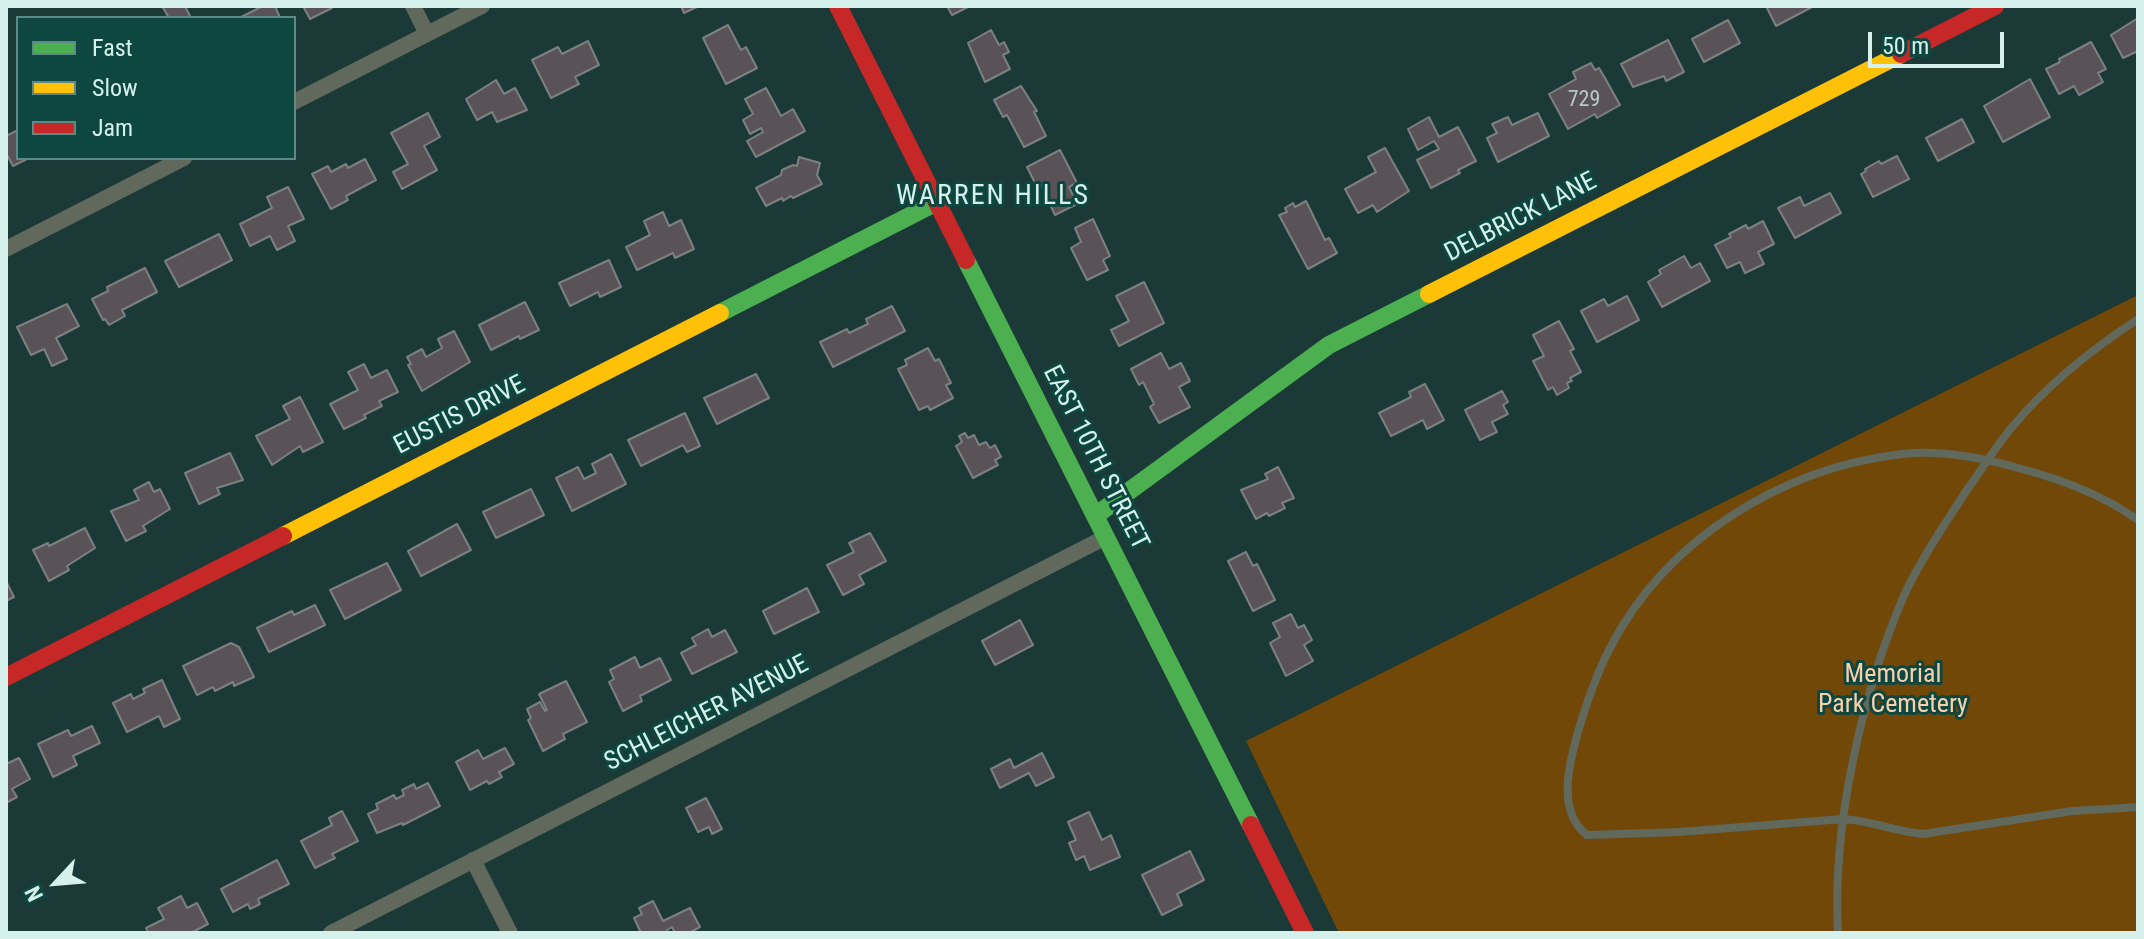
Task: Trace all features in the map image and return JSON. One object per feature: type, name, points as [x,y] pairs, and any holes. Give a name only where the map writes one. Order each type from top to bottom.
[{"type":"street","points":[[413,6],[427,34]]},
{"type":"street","points":[[296,101],[482,6]]},
{"type":"street","name":"EAST 10TH STREET","points":[[838,6],[1305,933]]},
{"type":"street","name":"DELBRICK LANE","points":[[1095,516],[1329,345],[1995,6]]},
{"type":"street","points":[[6,249],[180,160]]},
{"type":"street","name":"EUSTIS DRIVE","points":[[6,677],[937,202]]},
{"type":"street","name":"SCHLEICHER AVENUE","points":[[331,933],[1106,537]]},
{"type":"street","points":[[473,860],[510,933]]},
{"type":"lane","points":[[1838,933],[1839,845],[1852,767],[1879,663],[1903,598],[1941,529],[2014,424],[2060,378],[2138,319]]},
{"type":"lane","points":[[2138,520],[2096,494],[2050,476],[1988,459],[1932,453],[1904,454],[1821,472],[1769,494],[1718,524],[1674,561],[1637,604],[1610,647],[1588,697],[1572,757],[1568,799],[1577,827],[1587,835],[1726,829],[1843,819],[1862,820],[1903,833],[1923,834],[2072,811],[2138,807]]},
{"type":"green space","name":"Memorial Park Cemetery","points":[[2138,295],[2138,933],[1339,933],[1246,741]]},
{"type":"building","points":[[162,6],[185,6],[190,16],[168,16]]},
{"type":"building","points":[[263,6],[275,6],[279,16],[243,16]]},
{"type":"building","points":[[303,6],[331,6],[332,8],[310,19]]},
{"type":"building","points":[[681,6],[699,6],[684,13]]},
{"type":"building","points":[[947,6],[970,6],[952,15]]},
{"type":"building","points":[[1766,6],[1814,6],[1776,26]]},
{"type":"building","points":[[2138,18],[2138,51],[2123,58],[2111,35]]},
{"type":"building","points":[[1728,20],[1740,43],[1704,62],[1692,39]]},
{"type":"building","points":[[728,25],[741,50],[746,47],[757,68],[726,84],[703,38]]},
{"type":"building","points":[[991,30],[999,45],[1004,42],[1009,52],[1003,55],[1010,69],[985,82],[968,43]]},
{"type":"building","points":[[1668,40],[1684,72],[1666,81],[1664,76],[1633,87],[1621,64]]},
{"type":"building","points":[[588,41],[599,65],[575,77],[579,84],[551,98],[532,60],[558,47],[562,54]]},
{"type":"building","points":[[2091,42],[2106,69],[2098,73],[2103,82],[2079,95],[2074,86],[2059,94],[2046,69]]},
{"type":"building","points":[[1591,63],[1595,70],[1599,68],[1620,105],[1568,129],[1549,94],[1576,79],[1573,72]]},
{"type":"building","points":[[2030,79],[2050,117],[2003,142],[1984,106]]},
{"type":"building","points":[[496,80],[504,94],[515,88],[527,110],[497,122],[492,112],[477,120],[466,99]]},
{"type":"building","points":[[1021,86],[1037,111],[1034,112],[1046,136],[1024,147],[1007,115],[1003,117],[994,100]]},
{"type":"building","points":[[766,88],[781,116],[793,109],[805,131],[756,157],[747,141],[763,132],[761,128],[750,134],[743,120],[753,114],[745,99]]},
{"type":"building","points":[[428,113],[440,137],[424,146],[437,170],[402,189],[393,172],[408,164],[391,133]]},
{"type":"building","points":[[1538,113],[1549,136],[1498,162],[1487,138],[1497,133],[1492,124],[1508,117],[1512,125]]},
{"type":"building","points":[[1429,117],[1439,137],[1458,127],[1476,161],[1431,188],[1417,160],[1439,149],[1434,141],[1418,150],[1408,129]]},
{"type":"building","points":[[1962,119],[1974,142],[1938,161],[1926,138]]},
{"type":"building","points":[[16,131],[16,160],[25,160],[13,166],[6,153],[6,136]]},
{"type":"building","points":[[1385,148],[1409,191],[1377,212],[1373,205],[1358,213],[1345,189],[1376,172],[1368,157]]},
{"type":"building","points":[[1060,150],[1077,183],[1069,187],[1077,204],[1055,215],[1040,183],[1036,185],[1027,167]]},
{"type":"building","points":[[1897,156],[1909,179],[1873,197],[1861,174],[1879,161],[1881,164]]},
{"type":"building","points":[[799,157],[820,163],[817,175],[822,184],[793,198],[791,196],[783,201],[782,198],[766,206],[756,188],[781,175],[782,170],[797,166]]},
{"type":"building","points":[[365,159],[376,180],[346,196],[348,200],[331,209],[312,174],[328,166],[331,172],[346,164],[348,168]]},
{"type":"building","points":[[288,187],[304,219],[288,226],[295,241],[277,250],[270,236],[250,246],[240,224],[272,208],[267,197]]},
{"type":"building","points":[[1830,193],[1841,213],[1795,238],[1778,208],[1800,197],[1804,206]]},
{"type":"building","points":[[1306,201],[1325,240],[1329,238],[1337,253],[1308,269],[1279,215],[1287,212],[1285,208],[1293,203],[1295,207]]},
{"type":"building","points":[[663,212],[669,226],[681,220],[694,249],[675,258],[673,253],[637,270],[626,247],[650,235],[644,221]]},
{"type":"building","points":[[1093,219],[1110,256],[1103,260],[1108,270],[1087,280],[1071,248],[1081,242],[1075,228]]},
{"type":"building","points":[[1763,221],[1774,244],[1758,252],[1764,264],[1745,273],[1740,262],[1727,268],[1715,245],[1746,225],[1748,229]]},
{"type":"building","points":[[219,234],[232,260],[179,287],[165,261]]},
{"type":"building","points":[[1684,256],[1691,268],[1700,263],[1710,281],[1662,307],[1648,282],[1661,274],[1659,270]]},
{"type":"building","points":[[609,260],[621,287],[600,297],[598,292],[570,306],[559,283]]},
{"type":"building","points":[[145,268],[157,292],[122,310],[125,316],[109,325],[92,299],[108,291],[107,287]]},
{"type":"building","points":[[1144,282],[1164,323],[1119,346],[1111,330],[1129,321],[1116,296]]},
{"type":"building","points":[[1627,296],[1639,320],[1597,342],[1581,311],[1604,299],[1608,306]]},
{"type":"building","points":[[525,302],[539,330],[491,350],[479,325]]},
{"type":"building","points":[[67,304],[79,326],[56,338],[67,359],[52,366],[44,349],[31,355],[17,327]]},
{"type":"building","points":[[892,306],[905,331],[833,367],[820,342],[847,329],[849,333],[868,324],[866,319]]},
{"type":"building","points":[[1559,321],[1574,349],[1570,351],[1581,372],[1570,378],[1572,381],[1567,383],[1569,388],[1557,395],[1553,387],[1548,390],[1533,361],[1544,356],[1533,335]]},
{"type":"building","points":[[454,331],[470,362],[422,391],[407,357],[422,349],[426,357],[442,348],[438,339]]},
{"type":"building","points":[[928,348],[935,361],[939,359],[951,383],[946,385],[953,398],[930,410],[928,406],[919,410],[898,369],[907,365],[905,360]]},
{"type":"building","points":[[1161,353],[1169,369],[1181,363],[1190,381],[1179,387],[1190,407],[1159,423],[1150,407],[1154,404],[1143,382],[1139,385],[1131,369]]},
{"type":"building","points":[[364,364],[371,378],[387,370],[398,392],[379,401],[382,406],[364,415],[366,418],[344,429],[330,404],[358,390],[348,372]]},
{"type":"building","points":[[756,374],[769,398],[717,424],[704,398]]},
{"type":"building","points":[[1425,384],[1444,420],[1427,429],[1423,420],[1391,436],[1379,413],[1411,397],[1409,392]]},
{"type":"building","points":[[1502,391],[1508,402],[1503,405],[1508,414],[1492,422],[1497,432],[1480,440],[1465,410]]},
{"type":"building","points":[[300,397],[323,442],[303,452],[300,446],[272,465],[256,436],[290,419],[283,406]]},
{"type":"building","points":[[685,413],[700,446],[687,452],[683,445],[641,466],[628,440]]},
{"type":"building","points":[[965,433],[968,438],[974,435],[979,445],[986,442],[990,448],[995,445],[1001,457],[995,460],[998,465],[973,478],[956,446],[962,442],[959,436]]},
{"type":"building","points":[[230,453],[243,480],[217,488],[220,494],[199,504],[185,473]]},
{"type":"building","points":[[611,454],[626,484],[572,511],[556,478],[578,467],[584,479],[596,473],[592,464]]},
{"type":"building","points":[[1278,467],[1294,498],[1282,503],[1285,508],[1256,519],[1241,490],[1268,479],[1265,474]]},
{"type":"building","points":[[149,482],[154,492],[160,489],[170,509],[143,526],[146,531],[126,541],[111,511],[139,500],[134,490]]},
{"type":"building","points":[[531,489],[544,515],[496,538],[483,512]]},
{"type":"building","points":[[457,524],[471,550],[421,576],[408,551]]},
{"type":"building","points":[[85,528],[95,548],[67,566],[69,570],[49,581],[33,550],[48,543],[49,546]]},
{"type":"building","points":[[870,533],[886,561],[859,575],[864,584],[843,595],[827,565],[854,552],[849,543]]},
{"type":"building","points":[[1246,552],[1253,566],[1257,564],[1275,600],[1253,611],[1228,561]]},
{"type":"building","points":[[387,563],[401,590],[345,619],[330,590]]},
{"type":"building","points":[[6,581],[14,597],[6,601]]},
{"type":"building","points":[[807,588],[819,612],[774,634],[763,611]]},
{"type":"building","points":[[315,605],[325,625],[269,652],[257,628],[292,611],[294,615]]},
{"type":"building","points":[[1291,614],[1298,628],[1304,625],[1312,640],[1304,645],[1313,661],[1286,676],[1270,643],[1280,637],[1273,623]]},
{"type":"building","points":[[1020,620],[1033,645],[995,665],[982,641]]},
{"type":"building","points":[[708,629],[712,637],[725,630],[737,652],[692,674],[681,653],[696,645],[692,638]]},
{"type":"building","points":[[231,643],[239,647],[254,677],[215,691],[213,687],[197,695],[183,666]]},
{"type":"building","points":[[635,657],[640,668],[660,658],[671,680],[640,696],[642,701],[623,711],[609,682],[614,679],[610,670]]},
{"type":"building","points":[[162,680],[180,719],[164,727],[159,716],[127,732],[113,703],[131,694],[133,699],[145,693],[143,689]]},
{"type":"building","points":[[566,681],[587,722],[563,734],[565,739],[543,751],[528,720],[531,718],[527,709],[540,702],[547,710],[539,694]]},
{"type":"building","points":[[92,726],[100,743],[73,756],[77,765],[53,777],[38,744],[68,730],[71,736]]},
{"type":"building","points":[[505,748],[514,764],[499,772],[502,777],[470,790],[456,762],[478,750],[483,759]]},
{"type":"building","points":[[1042,753],[1054,777],[1036,786],[1029,773],[1000,788],[991,769],[1010,759],[1014,768]]},
{"type":"building","points":[[19,758],[30,779],[12,789],[17,797],[6,803],[6,764]]},
{"type":"building","points":[[428,783],[440,806],[403,825],[377,833],[368,814],[378,809],[376,804],[394,795],[396,799],[404,795],[402,790],[414,784],[416,789]]},
{"type":"building","points":[[706,798],[722,829],[712,834],[709,827],[698,832],[686,808]]},
{"type":"building","points":[[342,811],[358,841],[332,854],[335,858],[315,868],[301,841],[332,825],[329,818]]},
{"type":"building","points":[[1089,812],[1102,840],[1111,835],[1120,857],[1090,870],[1084,856],[1076,860],[1069,843],[1076,840],[1068,822]]},
{"type":"building","points":[[1190,851],[1204,880],[1177,894],[1182,905],[1162,915],[1142,875]]},
{"type":"building","points":[[277,860],[289,884],[258,899],[260,904],[250,909],[248,904],[233,912],[221,889]]},
{"type":"building","points":[[181,896],[187,908],[197,903],[208,924],[191,933],[148,933],[146,928],[164,919],[158,908]]},
{"type":"building","points":[[653,901],[663,921],[690,908],[700,927],[689,933],[675,933],[672,927],[667,930],[668,933],[641,933],[634,918],[642,914],[639,908]]},
{"type":"traffic: fast","points":[[720,313],[937,202]]},
{"type":"traffic: fast","points":[[966,260],[1251,825]]},
{"type":"traffic: fast","points":[[1095,516],[1329,345],[1429,294]]},
{"type":"traffic: slow","points":[[1429,294],[1901,54]]},
{"type":"traffic: slow","points":[[283,536],[720,313]]},
{"type":"traffic: jam","points":[[838,6],[966,260]]},
{"type":"traffic: jam","points":[[1901,54],[1995,6]]},
{"type":"traffic: jam","points":[[6,677],[283,536]]},
{"type":"traffic: jam","points":[[1251,825],[1305,933]]},
{"type":"district","name":"WARREN HILLS","points":[[993,197]]}]
